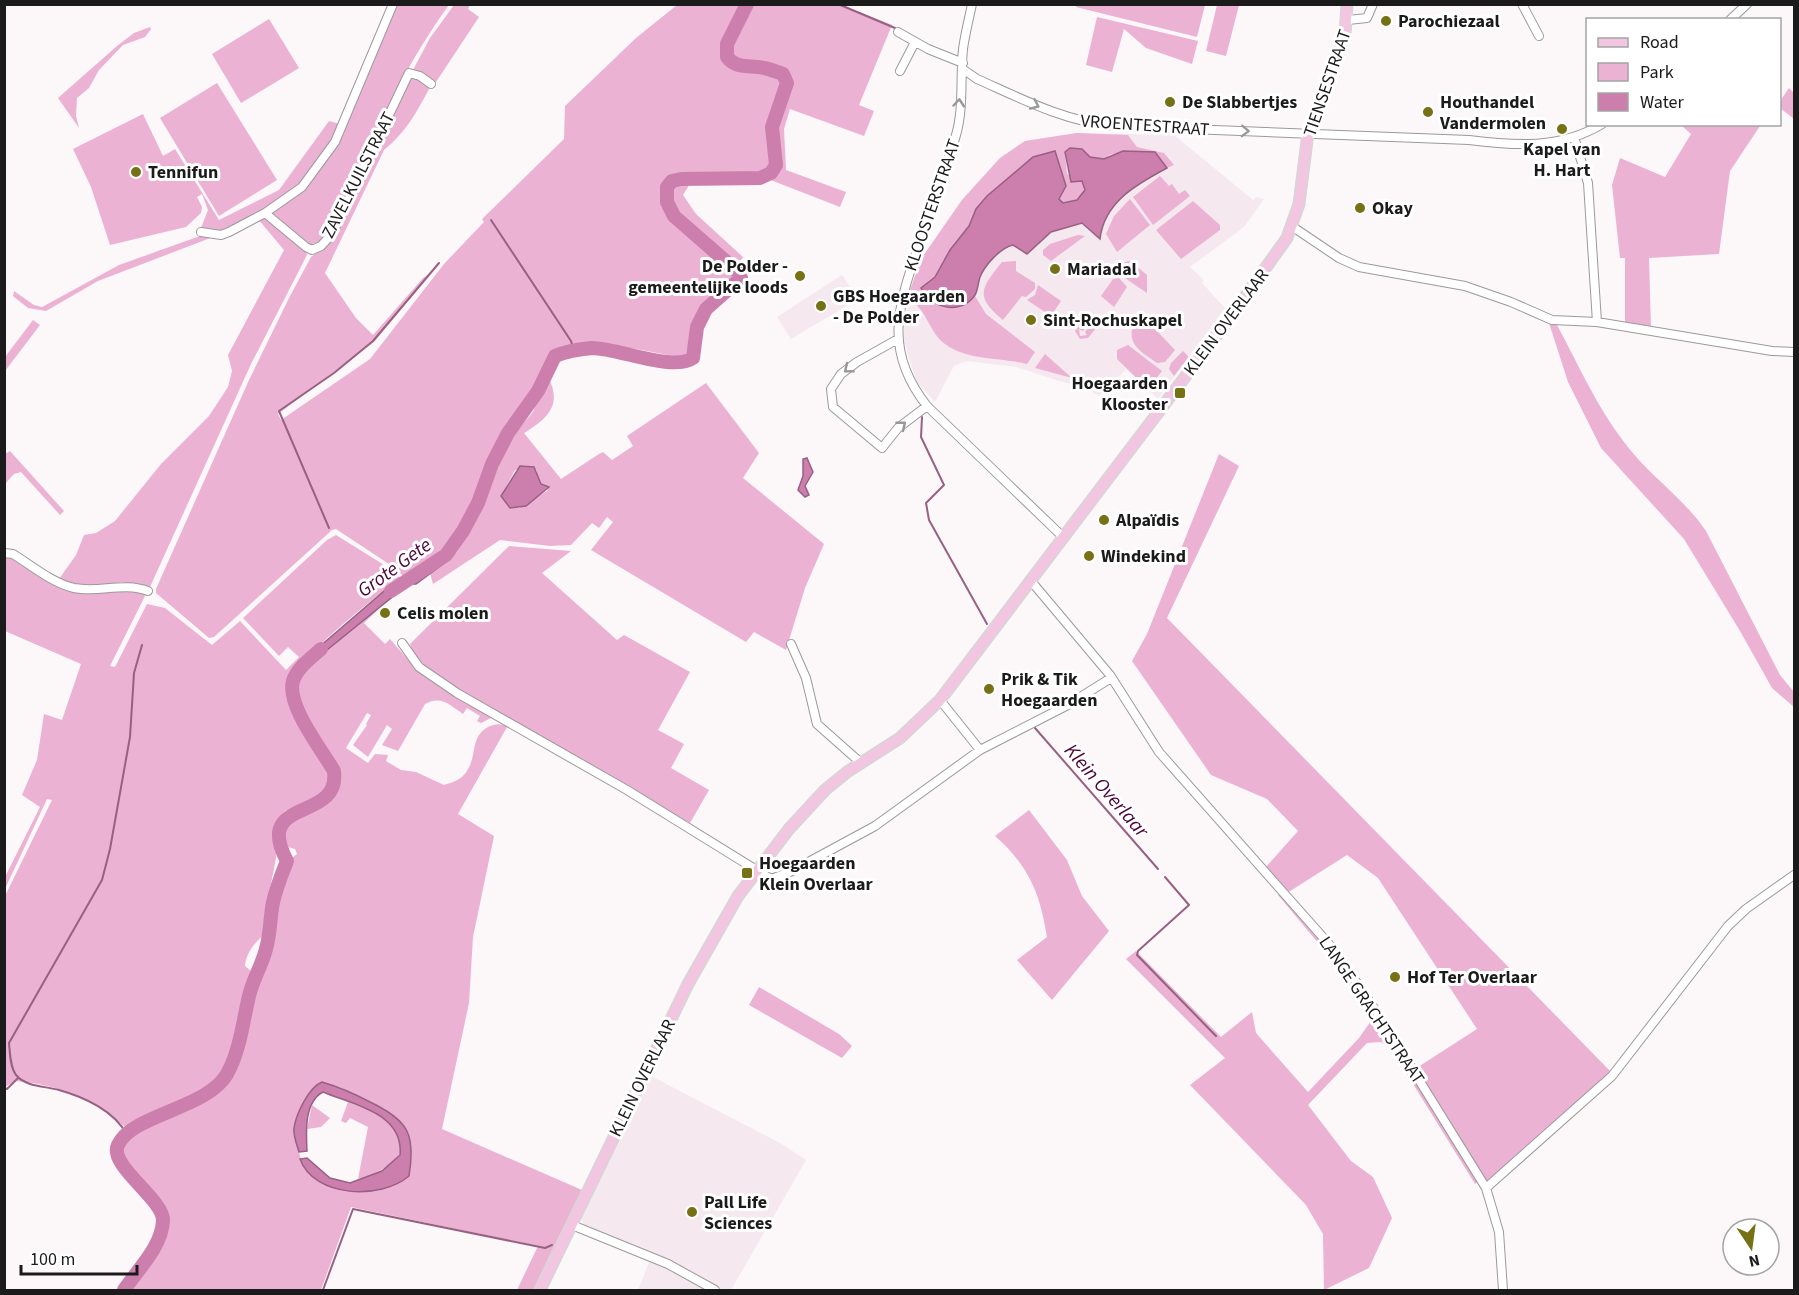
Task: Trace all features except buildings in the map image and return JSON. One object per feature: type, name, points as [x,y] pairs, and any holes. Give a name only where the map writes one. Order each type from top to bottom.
[{"type":"main road","name":"TIENSESTRAAT","points":[[1293,227],[1299,204],[1308,133],[1348,20],[1347,4]]},
{"type":"main road","name":"KLEIN OVERLAAR","points":[[540,1290],[705,951],[723,919],[756,872],[825,790],[900,738],[940,700],[1252,289],[1293,227]]},
{"type":"street","name":"ZAVELKUILSTRAAT","points":[[201,232],[221,236],[265,213],[302,187],[335,142],[393,4]]},
{"type":"street","points":[[964,67],[972,4]]},
{"type":"street","points":[[1348,20],[1367,18],[1373,4]]},
{"type":"street","points":[[1522,4],[1539,36]]},
{"type":"street","points":[[1732,18],[1747,4]]},
{"type":"street","name":"VROENTESTRAAT","points":[[898,32],[964,67],[977,79],[1083,123],[1469,140],[1512,146],[1543,144],[1574,137],[1598,126]]},
{"type":"street","points":[[900,71],[915,42]]},
{"type":"street","name":"KLOOSTERSTRAAT","points":[[964,67],[957,133],[901,297],[898,339],[905,373],[927,406],[1063,537]]},
{"type":"street","name":"ZAVELKUILSTRAAT","points":[[265,213],[306,247],[312,250],[321,246],[332,234],[409,73],[420,76],[431,84]]},
{"type":"street","points":[[1574,137],[1588,183],[1597,322]]},
{"type":"street","points":[[1293,227],[1339,258],[1359,267],[1465,286],[1511,302],[1552,320],[1597,322],[1772,351],[1794,352]]},
{"type":"street","points":[[898,339],[857,362],[841,374],[831,389],[833,407],[882,448],[898,428],[927,406]]},
{"type":"street","points":[[5,553],[13,554],[64,585],[84,589],[112,586],[148,591]]},
{"type":"street","name":"LANGE GRACHTSTRAAT","points":[[1031,581],[1111,678],[1159,752],[1336,952],[1486,1188],[1499,1232],[1503,1290]]},
{"type":"street","points":[[402,643],[419,667],[458,693],[752,865],[756,872],[765,877],[777,878],[897,812],[980,750],[1066,706],[1111,678]]},
{"type":"street","points":[[791,644],[806,678],[817,724],[861,764]]},
{"type":"street","points":[[940,700],[980,750]]},
{"type":"street","points":[[1486,1188],[1612,1076],[1728,926],[1746,909],[1794,875]]},
{"type":"street","points":[[572,1225],[668,1264],[715,1290]]},
{"type":"shaded area","name":"Mariadal","points":[[1077,133],[1174,135],[1253,200],[1256,197],[1264,199],[1244,227],[1190,267],[1204,280],[1202,283],[1225,308],[1158,399],[1126,369],[1099,396],[1079,384],[1066,383],[1016,367],[966,361],[954,366],[935,402],[916,381],[904,340],[905,301],[921,259],[962,200],[1000,158],[1025,141]]},
{"type":"shaded area","name":"GBS Hoegaarden - De Polder","points":[[842,275],[858,299],[791,339],[777,317]]},
{"type":"shaded area","points":[[651,1076],[780,1143],[806,1160],[731,1290],[722,1290],[671,1262],[583,1224],[582,1218]]},
{"type":"shaded area","points":[[650,1260],[663,1265],[709,1290],[638,1290]]},
{"type":"green space","points":[[752,4],[842,5],[892,25],[859,105],[874,111],[864,136],[790,109],[784,129],[786,170],[846,192],[840,207],[768,179],[780,167],[775,133],[791,84],[788,73],[769,64],[733,60],[731,49]]},
{"type":"green space","points":[[1205,4],[1197,37],[1076,7],[1076,5]]},
{"type":"green space","points":[[396,5],[449,5],[398,88],[328,235],[322,242],[307,245],[273,216],[273,212],[316,172]]},
{"type":"green space","points":[[454,5],[470,5],[468,9],[479,17],[434,85],[414,71],[414,68],[430,38]]},
{"type":"green space","points":[[677,5],[744,5],[727,37],[724,59],[731,67],[779,75],[784,83],[769,127],[773,159],[768,170],[752,175],[683,173],[666,182],[661,194],[666,208],[677,223],[733,271],[732,281],[701,307],[687,358],[623,347],[588,344],[573,345],[553,353],[544,365],[529,403],[498,443],[464,524],[453,542],[446,548],[405,578],[395,568],[336,529],[332,530],[214,637],[209,638],[156,593],[156,589],[249,380],[289,298],[311,257],[335,237],[410,78],[414,76],[430,87],[410,121],[399,136],[384,150],[325,273],[356,318],[373,335],[423,278],[432,272],[374,342],[278,414],[281,420],[370,359],[444,264],[484,222],[482,219],[564,139],[565,106],[636,38]]},
{"type":"green space","points":[[1217,5],[1239,5],[1226,56],[1206,51]]},
{"type":"green space","points":[[1097,17],[1198,41],[1192,64],[1146,48],[1124,29],[1112,72],[1086,65]]},
{"type":"green space","points":[[269,19],[299,68],[241,103],[212,54]]},
{"type":"green space","points":[[150,27],[145,37],[123,45],[99,70],[89,88],[77,98],[76,116],[79,128],[58,98],[117,46],[134,33]]},
{"type":"green space","points":[[217,83],[277,180],[219,216],[160,118]]},
{"type":"green space","points":[[1789,88],[1794,93],[1794,119],[1781,109],[1781,100]]},
{"type":"green space","name":"Tennifun","points":[[143,114],[163,156],[175,149],[219,220],[279,190],[329,121],[340,124],[333,139],[302,183],[279,201],[224,231],[201,228],[208,210],[202,194],[197,197],[202,207],[201,213],[186,227],[110,245],[91,187],[73,149]]},
{"type":"green space","points":[[1682,126],[1760,126],[1730,171],[1719,254],[1649,258],[1651,329],[1625,325],[1625,258],[1620,258],[1612,185],[1620,158],[1665,177],[1691,134]]},
{"type":"green space","points":[[1077,133],[1128,135],[1137,147],[1164,153],[1174,165],[1167,168],[1155,152],[1111,154],[1104,159],[1090,157],[1082,149],[1065,153],[1067,174],[1082,180],[1085,191],[1076,201],[1063,203],[1059,199],[1066,186],[1055,152],[1033,157],[976,209],[969,226],[950,250],[935,277],[928,281],[968,301],[975,296],[986,314],[1035,352],[1027,364],[974,356],[945,344],[939,339],[919,308],[907,299],[921,259],[962,200],[1000,158],[1025,141]]},
{"type":"green space","points":[[1160,176],[1169,186],[1172,184],[1179,194],[1185,190],[1190,196],[1153,225],[1133,197]]},
{"type":"green space","points":[[691,182],[683,195],[696,214],[743,257],[738,264],[674,207],[669,197],[672,190],[680,184]]},
{"type":"green space","points":[[1130,199],[1150,225],[1117,252],[1106,234],[1114,216]]},
{"type":"green space","points":[[1193,201],[1220,225],[1220,230],[1181,259],[1156,230]]},
{"type":"green space","points":[[263,216],[306,251],[307,255],[251,364],[150,587],[122,582],[80,588],[59,579],[76,555],[84,535],[96,533],[115,521],[161,464],[209,416],[228,387],[232,371],[228,355],[284,250],[258,219]]},
{"type":"green space","points":[[1078,235],[1085,236],[1051,261],[1043,255],[1043,250],[1050,244]]},
{"type":"green space","points":[[200,236],[213,237],[98,281],[46,311],[28,308],[13,296],[14,291],[34,305],[42,307],[119,265]]},
{"type":"green space","points":[[1016,261],[1016,271],[1035,283],[1035,289],[1026,297],[1022,296],[1003,320],[988,305],[984,293],[985,286],[1002,262]]},
{"type":"green space","points":[[1130,261],[1147,275],[1147,293],[1119,274],[1125,262]]},
{"type":"green space","points":[[1119,278],[1127,287],[1114,307],[1101,296],[1113,279]]},
{"type":"green space","points":[[1038,285],[1061,301],[1051,316],[1027,300],[1035,295]]},
{"type":"green space","points":[[1087,315],[1091,322],[1083,331],[1079,329],[1080,336],[1087,335],[1085,332],[1092,323],[1100,323],[1088,338],[1080,339],[1075,331]]},
{"type":"green space","points":[[33,320],[40,325],[5,371],[5,357]]},
{"type":"green space","points":[[1140,323],[1154,328],[1175,350],[1165,362],[1157,363],[1135,346],[1132,330]]},
{"type":"green space","points":[[1549,323],[1557,325],[1596,400],[1614,429],[1633,454],[1687,507],[1706,531],[1780,675],[1794,692],[1794,707],[1772,688],[1684,539],[1601,448],[1568,382]]},
{"type":"green space","points":[[1128,345],[1162,371],[1148,389],[1117,359],[1117,350]]},
{"type":"green space","points":[[1183,351],[1189,357],[1174,376],[1169,369],[1171,363]]},
{"type":"green space","points":[[1045,354],[1072,378],[1035,368]]},
{"type":"green space","points":[[548,377],[554,396],[550,410],[546,417],[524,433],[561,479],[603,452],[612,460],[633,446],[627,436],[706,383],[759,453],[743,478],[824,544],[805,588],[786,650],[754,632],[746,642],[591,550],[613,522],[607,517],[599,528],[592,523],[571,545],[550,546],[500,540],[433,584],[430,573],[457,552],[484,502],[509,440],[533,412]],"holes":[[[534,467],[537,471],[537,478],[547,491],[519,508],[501,496],[515,470]]]},
{"type":"green space","points":[[10,451],[64,511],[60,515],[21,472],[14,474],[5,484],[5,454]]},
{"type":"green space","points":[[1219,454],[1239,466],[1167,618],[1611,1072],[1490,1180],[1486,1180],[1415,1069],[1477,1029],[1378,878],[1347,855],[1287,893],[1265,868],[1298,831],[1267,799],[1211,775],[1132,661],[1147,634]]},
{"type":"green space","points":[[336,535],[389,568],[404,581],[396,586],[391,585],[352,617],[326,639],[291,675],[292,706],[332,774],[332,781],[324,795],[310,803],[285,811],[277,821],[276,858],[267,904],[265,934],[247,957],[245,966],[251,971],[234,1040],[242,1044],[254,989],[272,946],[281,882],[290,860],[297,854],[295,849],[284,846],[284,829],[288,820],[314,810],[329,801],[337,789],[337,775],[332,760],[303,712],[297,697],[297,682],[302,672],[323,650],[388,600],[364,623],[385,644],[390,639],[416,669],[491,718],[481,723],[477,721],[480,716],[467,708],[463,714],[445,702],[431,701],[425,704],[398,751],[382,745],[392,729],[387,725],[368,757],[353,745],[367,725],[371,715],[367,713],[346,748],[368,763],[375,754],[388,755],[386,761],[401,770],[416,772],[444,785],[464,775],[471,764],[476,741],[482,731],[496,725],[507,727],[458,814],[494,836],[473,937],[469,1003],[442,1129],[582,1190],[533,1290],[517,1290],[538,1246],[351,1207],[321,1290],[127,1290],[158,1247],[165,1228],[165,1217],[156,1199],[125,1161],[122,1152],[123,1144],[117,1139],[127,1129],[89,1102],[61,1090],[15,1081],[5,1087],[4,898],[52,800],[47,799],[5,889],[5,877],[40,807],[22,795],[37,760],[44,714],[62,720],[81,664],[5,631],[5,555],[11,556],[65,588],[115,588],[146,594],[110,666],[115,667],[147,604],[165,608],[212,645],[240,621],[286,670],[299,657],[288,647],[279,656],[243,618],[327,540]],"holes":[[[318,1084],[339,1087],[385,1109],[412,1154],[404,1180],[377,1190],[353,1189],[304,1169],[297,1135],[299,1113],[303,1103]]]},
{"type":"green space","points":[[509,546],[571,551],[542,573],[617,640],[624,635],[690,672],[658,730],[684,744],[671,768],[709,790],[690,823],[446,682],[416,656],[410,644]]},
{"type":"green space","points":[[1029,810],[1067,860],[1082,896],[1109,931],[1052,1000],[1017,960],[1047,937],[1041,907],[1025,870],[995,836]]},
{"type":"green space","points":[[1278,895],[1282,895],[1349,974],[1478,1182],[1475,1184],[1392,1050],[1381,1042],[1367,1043],[1308,1105],[1351,1161],[1373,1177],[1392,1218],[1369,1268],[1324,1290],[1323,1234],[1306,1205],[1190,1085],[1225,1058],[1126,959],[1136,951],[1221,1037],[1252,1012],[1256,1033],[1308,1092],[1359,1038],[1371,1021],[1335,963]]},
{"type":"green space","points":[[759,987],[839,1034],[852,1046],[842,1058],[749,1005]]},
{"type":"green space","points":[[348,1102],[376,1113],[390,1122],[399,1133],[402,1143],[401,1151],[388,1166],[358,1179],[368,1127],[350,1118],[346,1123],[341,1121]]},
{"type":"green space","points":[[312,1105],[330,1118],[321,1127],[307,1129]]},
{"type":"water","points":[[1070,148],[1082,149],[1090,157],[1104,159],[1123,151],[1155,152],[1167,168],[1144,181],[1115,204],[1103,226],[1100,239],[1082,223],[1051,232],[1027,254],[1013,245],[1008,247],[989,262],[982,272],[975,295],[962,306],[938,305],[925,295],[921,288],[935,277],[950,250],[969,226],[976,209],[987,196],[1033,157],[1055,151],[1066,186],[1059,199],[1063,203],[1077,200],[1085,190],[1082,181],[1071,182],[1065,152]]},
{"type":"water","points":[[807,458],[813,472],[805,486],[809,495],[805,497],[798,490],[803,476],[803,459]]},
{"type":"water","points":[[520,466],[534,467],[541,484],[549,487],[526,506],[510,508],[501,496]]},
{"type":"water","points":[[439,555],[443,564],[416,584],[410,584],[405,578],[408,575]]},
{"type":"water","points":[[404,581],[407,585],[311,663],[304,660],[391,585],[396,586]]},
{"type":"water","points":[[322,1082],[364,1099],[401,1122],[410,1139],[409,1176],[397,1184],[382,1189],[349,1191],[333,1188],[308,1172],[300,1159],[307,1158],[330,1178],[350,1183],[382,1171],[400,1155],[399,1141],[394,1129],[386,1120],[362,1107],[323,1092],[312,1103],[309,1110],[307,1151],[299,1152],[295,1140],[295,1122],[312,1089]]},
{"type":"waterway","name":"Grote Gete","points":[[391,591],[446,555],[463,531],[478,503],[492,464],[508,433],[538,391],[555,356],[574,350],[592,348],[659,361],[684,362],[693,358],[697,327],[706,309],[741,278],[738,272],[674,216],[667,202],[667,187],[672,181],[681,179],[760,178],[771,173],[776,165],[772,127],[787,83],[783,74],[766,68],[739,65],[727,57],[727,44],[747,4]]},
{"type":"waterway","points":[[838,4],[895,28]]},
{"type":"waterway","points":[[491,220],[571,341],[574,351]]},
{"type":"waterway","points":[[329,528],[279,411],[334,373],[373,341],[439,263]]},
{"type":"waterway","name":"Klein Overlaar","points":[[922,417],[921,437],[944,485],[926,503],[929,520],[987,624]]},
{"type":"waterway","points":[[127,1135],[122,1126],[98,1106],[59,1090],[30,1084],[20,1079],[13,1068],[9,1043],[102,880],[110,849],[130,737],[134,673],[142,645]]},
{"type":"waterway","name":"Grote Gete","points":[[124,1290],[154,1248],[162,1230],[163,1220],[155,1202],[121,1162],[117,1153],[118,1145],[126,1134],[138,1126],[204,1096],[227,1074],[238,1046],[251,990],[266,949],[274,896],[287,861],[279,841],[281,827],[288,818],[325,798],[333,787],[334,771],[300,714],[292,691],[293,681],[298,672],[321,649]]},
{"type":"waterway","name":"Klein Overlaar","points":[[1035,728],[1158,869]]},
{"type":"waterway","points":[[1165,877],[1189,905],[1138,951],[1137,955],[1216,1036]]},
{"type":"waterway","points":[[4,1088],[7,1089],[18,1078]]},
{"type":"waterway","points":[[323,1290],[353,1209],[545,1248],[552,1245]]},
{"type":"place","name":"Parochiezaal","points":[[1386,21]]},
{"type":"place","name":"De Slabbertjes","points":[[1170,102]]},
{"type":"place","name":"Houthandel Vandermolen","points":[[1428,112]]},
{"type":"place","name":"Kapel van H. Hart","points":[[1562,129]]},
{"type":"place","name":"Tennifun","points":[[136,172]]},
{"type":"place","name":"Okay","points":[[1360,208]]},
{"type":"place","name":"Mariadal","points":[[1055,269]]},
{"type":"place","name":"De Polder - gemeentelijke loods","points":[[800,276]]},
{"type":"place","name":"GBS Hoegaarden - De Polder","points":[[821,306]]},
{"type":"place","name":"Sint-Rochuskapel","points":[[1031,320]]},
{"type":"place","name":"Hoegaarden Klooster","points":[[1180,393]]},
{"type":"place","name":"Alpaïdis","points":[[1104,520]]},
{"type":"place","name":"Windekind","points":[[1089,556]]},
{"type":"place","name":"Celis molen","points":[[385,613]]},
{"type":"place","name":"Prik & Tik Hoegaarden","points":[[989,689]]},
{"type":"place","name":"Hoegaarden Klein Overlaar","points":[[747,873]]},
{"type":"place","name":"Hof Ter Overlaar","points":[[1395,977]]},
{"type":"place","name":"Pall Life Sciences","points":[[692,1212]]}]
